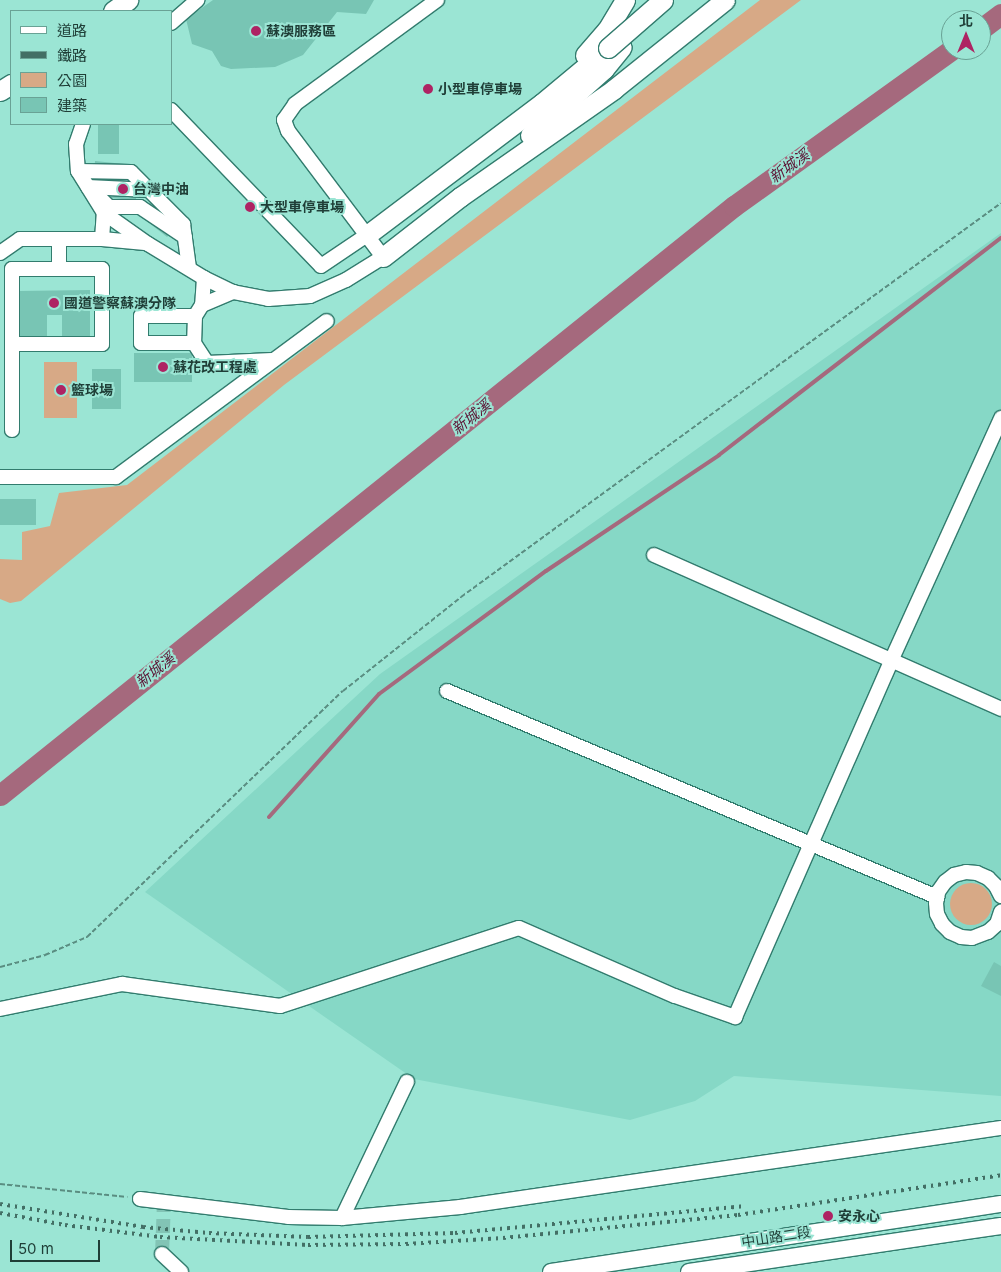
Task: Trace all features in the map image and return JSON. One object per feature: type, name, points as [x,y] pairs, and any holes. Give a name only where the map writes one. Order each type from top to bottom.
[{"type":"highway","points":[[114,10],[128,0]]},
{"type":"highway","points":[[542,104],[607,30],[625,0]]},
{"type":"highway","points":[[460,197],[604,69],[631,34],[649,0]]},
{"type":"highway","points":[[367,235],[542,104],[663,0]]},
{"type":"highway","points":[[383,257],[460,197],[614,89],[725,0]]},
{"type":"main road","name":"中山路二段","points":[[551,1272],[910,1216],[1001,1204]]},
{"type":"main road","points":[[910,1216],[914,1238]]},
{"type":"main road","name":"中山路二段","points":[[689,1272],[1001,1226]]},
{"type":"lane","points":[[172,22],[197,0]]},
{"type":"lane","points":[[83,125],[76,144],[78,171],[104,213],[148,244],[204,278],[233,292],[268,299],[310,296],[346,280],[383,257],[288,130],[284,120],[295,104],[437,0]]},
{"type":"lane","points":[[172,111],[321,266],[367,235]]},
{"type":"lane","points":[[78,171],[131,172],[183,224],[189,268]]},
{"type":"lane","points":[[88,187],[149,190]]},
{"type":"lane","points":[[88,187],[109,207],[140,206],[185,237]]},
{"type":"lane","points":[[102,239],[104,213]]},
{"type":"lane","points":[[0,253],[20,239],[102,239],[148,244]]},
{"type":"lane","points":[[59,239],[59,269]]},
{"type":"lane","points":[[12,344],[102,344],[102,269],[12,269],[12,344],[12,430]]},
{"type":"lane","points":[[204,278],[194,343],[207,363],[272,360]]},
{"type":"lane","points":[[194,343],[141,344],[141,316],[199,310],[233,292]]},
{"type":"lane","points":[[0,477],[116,477],[327,321]]},
{"type":"lane","points":[[0,1008],[122,984],[280,1006],[519,928],[675,996],[735,1018],[891,661],[1000,423]]},
{"type":"lane","points":[[654,555],[1001,709]]},
{"type":"lane","points":[[446,691],[937,897]]},
{"type":"lane","points":[[999,885],[983,875],[966,872],[949,878],[941,886],[936,908],[942,924],[950,932],[961,937],[972,938],[988,932],[996,924],[1001,913]]},
{"type":"lane","points":[[342,1218],[407,1082]]},
{"type":"lane","points":[[140,1198],[288,1217],[342,1218],[460,1207],[1001,1128]]},
{"type":"lane","points":[[162,1254],[181,1272]]},
{"type":"path","points":[[0,967],[45,955],[88,937],[343,692],[387,656],[461,597],[1001,203]]},
{"type":"path","points":[[0,1184],[140,1198]]},
{"type":"shaded area","points":[[1001,233],[1001,1096],[734,1076],[695,1101],[630,1120],[414,1079],[145,892],[380,674]]},
{"type":"green space","points":[[760,0],[801,0],[284,385],[21,601],[10,603],[0,599],[0,559],[22,560],[22,532],[50,526],[59,493],[127,485]]},
{"type":"green space","name":"籃球場","points":[[44,362],[77,362],[77,418],[44,418]]},
{"type":"green space","points":[[975,883],[983,886],[989,892],[992,904],[989,916],[983,922],[967,925],[959,922],[953,916],[950,900],[953,892],[959,886]]},
{"type":"building","name":"蘇澳服務區","points":[[213,0],[374,0],[366,14],[337,12],[303,55],[275,67],[231,69],[221,66],[212,51],[192,44],[186,19]]},
{"type":"building","points":[[98,125],[119,125],[119,154],[98,154]]},
{"type":"building","points":[[95,161],[124,164],[123,178],[137,180],[136,200],[108,198],[109,179],[94,178]]},
{"type":"building","points":[[152,201],[179,222],[167,237],[140,216]]},
{"type":"building","name":"國道警察蘇澳分隊","points":[[90,290],[90,336],[62,337],[62,315],[47,315],[47,337],[18,337],[18,291]]},
{"type":"building","name":"蘇花改工程處","points":[[134,353],[192,353],[192,382],[134,382]]},
{"type":"building","points":[[92,369],[121,369],[121,409],[92,409]]},
{"type":"building","points":[[0,499],[36,499],[36,525],[0,525]]},
{"type":"building","points":[[994,962],[1001,966],[1001,996],[981,986]]},
{"type":"waterway","name":"新城溪","points":[[991,22],[1001,14]]},
{"type":"waterway","name":"新城溪","points":[[0,795],[734,206],[941,57]]},
{"type":"waterway","points":[[269,817],[379,694],[546,571],[719,455],[1001,238]]},
{"type":"tunnel","points":[[162,1254],[164,1202]]},
{"type":"railway","points":[[0,1213],[65,1225],[160,1237],[308,1245],[406,1244],[503,1238],[738,1215],[1001,1175]]},
{"type":"railway","points":[[0,1204],[143,1227],[209,1233],[308,1237],[455,1233],[746,1206]]},
{"type":"place","name":"蘇澳服務區","points":[[256,31]]},
{"type":"place","name":"小型車停車場","points":[[428,89]]},
{"type":"place","name":"台灣中油","points":[[123,189]]},
{"type":"place","name":"大型車停車場","points":[[250,207]]},
{"type":"place","name":"國道警察蘇澳分隊","points":[[54,303]]},
{"type":"place","name":"蘇花改工程處","points":[[163,367]]},
{"type":"place","name":"籃球場","points":[[61,390]]},
{"type":"place","name":"安永心","points":[[828,1216]]}]
